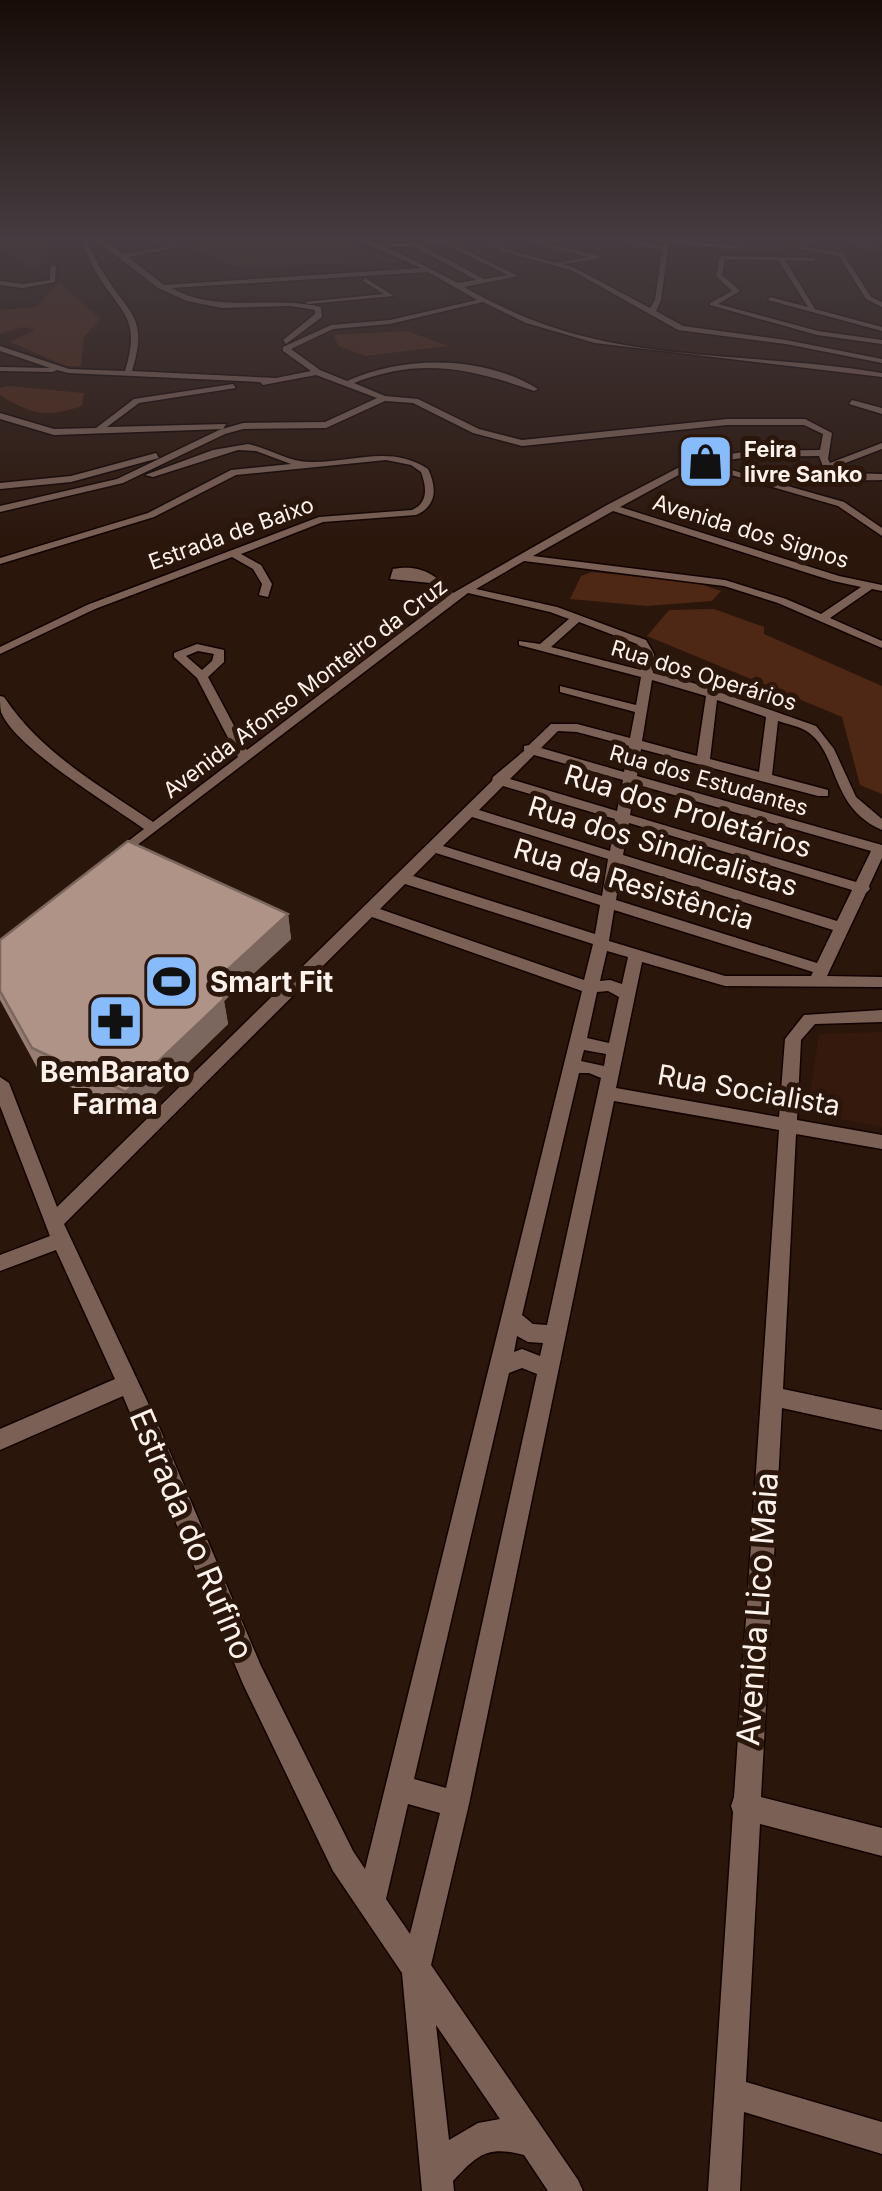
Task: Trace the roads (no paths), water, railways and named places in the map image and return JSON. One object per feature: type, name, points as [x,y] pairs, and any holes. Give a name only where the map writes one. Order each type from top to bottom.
[{"type":"street","points":[[128,373],[135,352],[133,339]]},
{"type":"street","points":[[289,339],[281,346],[317,372],[384,398],[415,401],[490,436],[522,443],[704,423],[805,422],[828,433],[826,467]]},
{"type":"street","points":[[286,350],[307,339]]},
{"type":"street","points":[[602,339],[882,375]]},
{"type":"street","points":[[763,339],[882,361]]},
{"type":"street","points":[[0,348],[68,371]]},
{"type":"street","points":[[350,382],[390,367],[416,366],[492,373],[534,389]]},
{"type":"street","points":[[0,369],[275,380]]},
{"type":"street","points":[[88,433],[112,422],[130,405],[151,397],[317,372]]},
{"type":"street","points":[[0,416],[44,430],[88,433],[326,424],[355,415],[384,398]]},
{"type":"street","points":[[852,402],[882,411]]},
{"type":"street","points":[[0,486],[71,479],[244,426]]},
{"type":"street","points":[[826,467],[882,446]]},
{"type":"street","name":"Estrada de Baixo","points":[[2,649],[117,596],[329,518],[413,513],[428,505],[428,478],[412,463],[370,459],[307,466],[258,448],[238,447],[171,470],[120,481]]},
{"type":"street","points":[[0,509],[120,481],[152,469],[178,449]]},
{"type":"street","name":"Avenida Afonso Monteiro da Cruz","points":[[107,864],[452,598],[696,462],[749,454],[825,453]]},
{"type":"street","points":[[696,462],[841,504],[882,534]]},
{"type":"street","points":[[0,561],[151,515],[234,472],[307,466]]},
{"type":"street","points":[[826,467],[855,477],[882,476]]},
{"type":"street","name":"Avenida dos Signos","points":[[610,508],[882,588]]},
{"type":"street","points":[[234,554],[257,567],[266,584],[264,595]]},
{"type":"street","points":[[524,558],[725,583],[882,646]]},
{"type":"street","points":[[435,580],[452,598]]},
{"type":"street","points":[[821,619],[868,587]]},
{"type":"street","points":[[371,1903],[602,943],[647,676],[648,654],[642,642],[553,609],[468,590]]},
{"type":"street","points":[[542,648],[576,620]]},
{"type":"street","name":"Rua dos Operários","points":[[523,642],[712,694],[812,729],[850,799],[882,826]]},
{"type":"street","points":[[202,676],[245,757]]},
{"type":"street","points":[[564,689],[640,710]]},
{"type":"street","points":[[704,760],[712,694]]},
{"type":"street","points":[[0,700],[8,716],[27,736],[152,828]]},
{"type":"street","points":[[765,777],[772,716]]},
{"type":"street","points":[[0,1263],[58,1230],[367,910],[555,727],[577,728],[823,793]]},
{"type":"street","name":"Rua dos Estudantes","points":[[529,749],[879,850],[863,890]]},
{"type":"street","name":"Rua dos Proletários","points":[[498,780],[863,890]]},
{"type":"street","name":"Rua dos Sindicalistas","points":[[469,811],[842,928]]},
{"type":"street","name":"Rua da Resistência","points":[[432,847],[819,976]]},
{"type":"street","points":[[400,877],[636,955],[726,980],[819,976],[882,982]]},
{"type":"street","points":[[819,976],[863,890]]},
{"type":"street","points":[[367,910],[590,988],[610,985],[627,994]]},
{"type":"street","points":[[416,1968],[456,1804],[636,955]]},
{"type":"street","name":"Avenida Lico Maia","points":[[722,2186],[793,1040],[810,1019],[882,1016]]},
{"type":"street","points":[[578,1040],[594,1048],[616,1049]]},
{"type":"street","name":"Rua Socialista","points":[[572,1067],[591,1067],[608,1084],[882,1142]]},
{"type":"street","name":"Estrada do Rufino","points":[[0,1083],[58,1230],[252,1674],[343,1861],[567,2191]]},
{"type":"street","points":[[512,1319],[528,1332],[556,1335]]},
{"type":"street","points":[[500,1367],[522,1358],[548,1369]]},
{"type":"street","points":[[0,1440],[127,1384]]},
{"type":"street","points":[[770,1396],[882,1420]]},
{"type":"street","points":[[400,1788],[456,1804]]},
{"type":"street","points":[[744,1806],[882,1842]]},
{"type":"street","name":"Estrada do Rufino","points":[[416,1968],[437,2184]]},
{"type":"street","points":[[729,2092],[882,2138]]},
{"type":"street","points":[[437,2184],[468,2141],[499,2131],[533,2142]]},
{"type":"place","name":"Feira livre Sanko","points":[[705,462]]},
{"type":"place","name":"Smart Fit","points":[[171,982]]},
{"type":"place","name":"BemBarato Farma","points":[[115,1021]]}]
